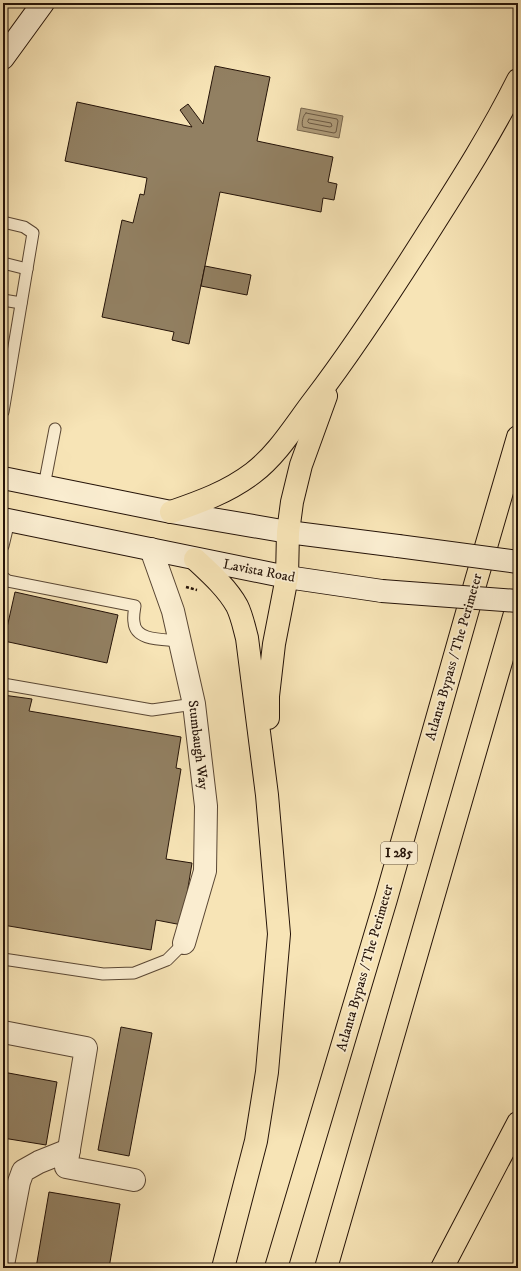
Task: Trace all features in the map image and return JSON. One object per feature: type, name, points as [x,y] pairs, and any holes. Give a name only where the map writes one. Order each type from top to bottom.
[{"type":"highway","points":[[171,512],[203,501],[223,492],[253,473],[290,434],[336,371],[391,291],[472,163],[518,80]]},
{"type":"highway","points":[[267,795],[268,696],[274,644],[287,577],[288,532],[292,502],[301,465],[336,371]]},
{"type":"highway","name":"Atlanta Bypass / The Perimeter","points":[[276,1268],[386,899],[518,437]]},
{"type":"highway","points":[[195,559],[224,588],[236,605],[243,621],[247,638],[267,795],[279,934],[267,1072],[256,1141],[223,1268]]},
{"type":"highway","points":[[326,1268],[518,602]]},
{"type":"highway","points":[[442,1268],[518,1123]]},
{"type":"main road","points":[[3,58],[43,3]]},
{"type":"main road","points":[[3,478],[171,512],[288,532],[518,562]]},
{"type":"main road","name":"Lavista Road","points":[[6,520],[287,577],[382,591],[518,602]]},
{"type":"main road","name":"Stumbaugh Way","points":[[151,549],[173,611],[194,704],[206,806],[204,871],[184,943]]},
{"type":"main road","points":[[3,1032],[86,1048],[66,1167],[134,1180]]},
{"type":"main road","points":[[3,1265],[19,1182],[23,1171],[39,1162],[69,1150]]},
{"type":"lane","points":[[3,222],[24,227],[33,233],[3,412]]},
{"type":"lane","points":[[3,263],[27,269]]},
{"type":"lane","points":[[3,300],[21,303]]},
{"type":"lane","points":[[44,486],[55,429]]},
{"type":"lane","points":[[3,546],[6,520]]},
{"type":"lane","points":[[3,577],[8,581],[135,606],[134,623],[136,630],[141,635],[151,638],[180,641]]},
{"type":"lane","points":[[3,684],[152,710],[194,704]]},
{"type":"lane","points":[[3,959],[103,974],[134,974],[167,960],[184,943]]},
{"type":"water","points":[[301,108],[343,116],[339,138],[297,130]]},
{"type":"building","points":[[215,66],[270,77],[257,141],[333,157],[328,182],[337,184],[334,200],[323,198],[321,212],[220,192],[189,344],[172,340],[174,332],[102,317],[122,220],[133,223],[140,194],[144,195],[147,178],[65,161],[77,102],[192,127],[180,110],[188,104],[203,124]]},
{"type":"building","points":[[205,266],[251,275],[247,295],[201,286]]},
{"type":"building","points":[[15,592],[118,615],[107,663],[4,641]]},
{"type":"building","points":[[3,695],[32,699],[29,711],[181,737],[176,768],[181,769],[166,859],[192,863],[182,925],[156,920],[151,950],[3,925]]},
{"type":"building","points":[[121,1027],[152,1033],[129,1156],[98,1150]]},
{"type":"building","points":[[3,1072],[57,1082],[46,1145],[3,1138]]},
{"type":"building","points":[[49,1192],[120,1204],[109,1268],[36,1268]]}]
